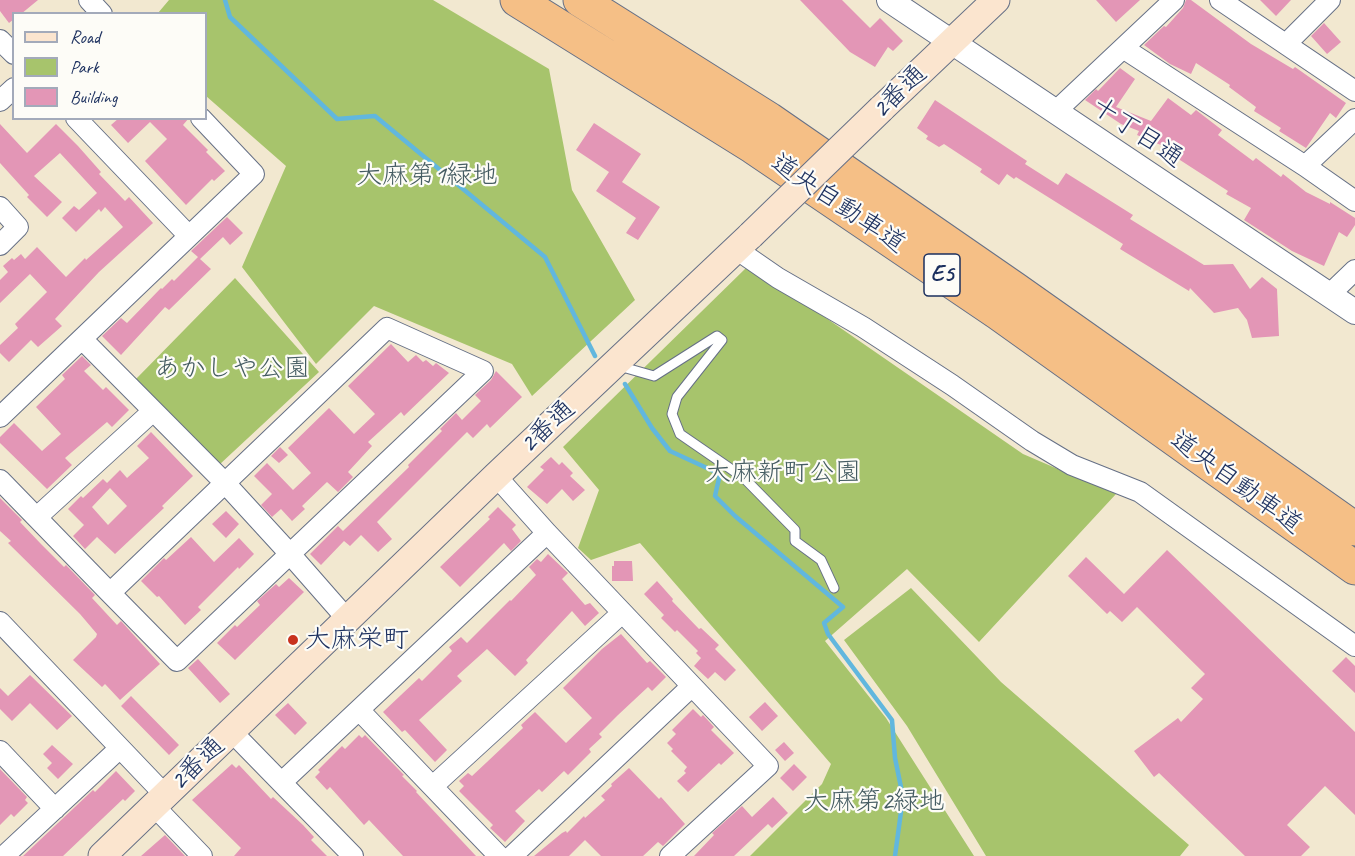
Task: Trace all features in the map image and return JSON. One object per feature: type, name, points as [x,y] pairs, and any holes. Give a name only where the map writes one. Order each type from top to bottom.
[{"type":"highway","name":"道央自動車道","points":[[517,0],[773,160],[998,313],[1355,568]]},
{"type":"highway","name":"道央自動車道","points":[[580,0],[779,126],[1355,529]]},
{"type":"main road","name":"2番通","points":[[102,856],[346,619],[996,0]]},
{"type":"street","name":"十丁目通","points":[[889,0],[1355,312]]},
{"type":"street","points":[[1054,112],[1174,0]]},
{"type":"street","points":[[1220,0],[1355,91]]},
{"type":"street","points":[[1286,44],[1330,0]]},
{"type":"street","points":[[0,40],[12,52]]},
{"type":"street","points":[[1123,48],[1355,201]]},
{"type":"street","points":[[0,101],[12,90]]},
{"type":"street","points":[[1305,166],[1355,119]]},
{"type":"street","points":[[78,120],[189,236]]},
{"type":"street","points":[[0,417],[254,174],[203,120]]},
{"type":"street","points":[[0,207],[18,227],[0,245]]},
{"type":"street","points":[[744,242],[778,278],[863,327],[933,372],[1032,441],[1072,465],[1140,492],[1355,646]]},
{"type":"street","points":[[1329,295],[1355,270]]},
{"type":"street","points":[[0,480],[37,517],[110,593],[177,661],[483,371],[387,328],[110,593]]},
{"type":"street","points":[[82,339],[225,483],[346,619]]},
{"type":"street","points":[[37,517],[153,411]]},
{"type":"street","points":[[496,476],[546,533],[768,766],[670,856]]},
{"type":"street","points":[[282,782],[546,533]]},
{"type":"street","points":[[433,786],[622,613]]},
{"type":"street","points":[[0,622],[120,748],[202,856]]},
{"type":"street","points":[[512,856],[692,686]]},
{"type":"street","points":[[359,710],[499,856]]},
{"type":"street","points":[[231,731],[353,856]]},
{"type":"street","points":[[4,856],[120,748]]},
{"type":"street","points":[[0,751],[55,809]]},
{"type":"lane","points":[[614,364],[654,376],[717,336],[722,340],[677,397],[672,414],[680,434],[744,478],[795,530],[795,540],[821,560],[834,588]]},
{"type":"green space","name":"大麻第1緑地","points":[[169,0],[433,0],[549,69],[572,190],[635,300],[532,396],[512,364],[374,306],[316,364],[242,267],[286,166],[207,97],[207,12],[159,12]]},
{"type":"green space","name":"大麻新町公園","points":[[746,268],[813,309],[1023,454],[1116,494],[979,642],[907,569],[825,641],[886,718],[974,856],[750,856],[822,784],[831,764],[640,543],[591,560],[578,548],[599,490],[563,447]]},
{"type":"green space","name":"あかしや公園","points":[[235,278],[319,372],[219,465],[136,379]]},
{"type":"green space","points":[[911,588],[1001,682],[1189,845],[1180,856],[986,856],[907,726],[844,640]]},
{"type":"building","points":[[0,0],[38,0],[23,12],[12,12],[12,21],[9,23],[0,11]]},
{"type":"building","points":[[800,0],[842,0],[870,28],[880,18],[903,41],[893,51],[888,47],[875,67],[850,52]]},
{"type":"building","points":[[1096,0],[1140,0],[1116,22]]},
{"type":"building","points":[[1186,0],[1191,0],[1251,44],[1293,69],[1295,67],[1346,103],[1336,118],[1330,113],[1306,148],[1279,131],[1281,128],[1254,111],[1256,107],[1229,87],[1230,85],[1196,63],[1191,74],[1170,64],[1144,45],[1164,26],[1166,27],[1183,8]]},
{"type":"building","points":[[1260,0],[1291,0],[1276,16]]},
{"type":"building","points":[[1324,23],[1341,42],[1327,54],[1311,36]]},
{"type":"building","points":[[1120,68],[1135,79],[1116,107],[1151,121],[1168,98],[1191,115],[1196,110],[1222,130],[1218,135],[1253,161],[1256,158],[1281,177],[1283,174],[1306,192],[1330,204],[1330,202],[1355,218],[1355,225],[1347,237],[1339,232],[1324,266],[1292,251],[1244,220],[1251,208],[1226,194],[1228,191],[1166,151],[1168,148],[1137,135],[1139,131],[1121,124],[1085,100],[1096,89],[1098,91]]},
{"type":"building","points":[[935,100],[1027,161],[1025,164],[1058,185],[1066,173],[1133,215],[1130,219],[1204,265],[1233,264],[1250,289],[1262,277],[1277,289],[1279,336],[1252,338],[1247,320],[1238,308],[1214,313],[1190,288],[1189,291],[1120,249],[1123,244],[1016,177],[1014,179],[1007,174],[999,185],[980,172],[982,169],[944,144],[939,147],[926,139],[928,136],[917,128]]},
{"type":"building","points":[[117,120],[187,120],[183,125],[225,171],[214,181],[212,179],[186,205],[145,161],[167,139],[150,122],[128,143],[111,125]]},
{"type":"building","points":[[594,123],[641,154],[622,182],[660,207],[638,240],[626,233],[636,218],[596,191],[609,172],[576,150]]},
{"type":"building","points":[[0,124],[27,153],[56,124],[125,201],[129,197],[153,223],[99,272],[55,319],[62,326],[38,347],[31,340],[9,362],[0,353],[0,345],[18,328],[15,324],[47,292],[30,274],[0,303],[0,280],[8,272],[3,266],[21,254],[25,259],[37,247],[66,277],[123,227],[105,207],[101,212],[99,209],[76,232],[62,218],[74,206],[79,210],[97,193],[60,153],[34,176],[62,202],[47,217],[27,197],[29,195],[0,163]]},
{"type":"building","points":[[227,217],[243,233],[230,245],[223,237],[200,259],[211,269],[169,310],[165,307],[121,355],[102,336],[121,318],[127,323],[161,288],[172,279],[174,281],[198,257],[191,251]]},
{"type":"building","points":[[391,344],[408,362],[416,355],[423,362],[426,360],[433,366],[436,363],[449,373],[404,416],[401,412],[368,442],[372,446],[348,472],[353,477],[338,492],[327,482],[302,506],[305,509],[292,521],[281,509],[272,517],[261,505],[272,494],[254,476],[267,463],[293,490],[311,473],[288,448],[329,408],[354,434],[375,414],[348,386]]},
{"type":"building","points":[[82,356],[91,365],[84,371],[103,390],[106,387],[129,410],[112,427],[107,422],[65,458],[72,465],[47,489],[0,443],[0,437],[14,423],[42,451],[61,434],[36,407],[65,379],[62,375]]},
{"type":"building","points":[[496,371],[522,397],[490,428],[487,424],[473,438],[467,432],[377,522],[392,539],[378,552],[361,535],[350,546],[344,541],[321,565],[310,554],[338,526],[343,531],[409,467],[408,465],[442,431],[440,429],[456,413],[462,420],[481,401],[475,395],[491,380]]},
{"type":"building","points":[[151,432],[193,476],[162,506],[164,508],[115,554],[97,537],[85,549],[73,536],[84,525],[68,509],[103,479],[107,483],[120,470],[127,478],[149,458],[137,446]],"holes":[[[110,488],[127,506],[108,525],[92,507]]]},
{"type":"building","points":[[280,447],[288,455],[279,463],[271,456]]},
{"type":"building","points":[[551,457],[559,465],[562,462],[573,473],[570,476],[585,490],[573,501],[562,489],[547,504],[527,487],[544,470],[540,467]]},
{"type":"building","points":[[0,498],[41,544],[64,567],[66,565],[95,595],[92,598],[117,625],[121,621],[160,664],[120,700],[105,684],[102,687],[73,660],[97,634],[80,614],[8,543],[11,541],[0,531]]},
{"type":"building","points":[[498,507],[516,525],[512,529],[521,541],[511,551],[504,543],[460,587],[440,567],[490,519],[488,517]]},
{"type":"building","points":[[226,511],[239,524],[226,538],[212,524]]},
{"type":"building","points":[[191,537],[214,562],[239,538],[254,554],[198,607],[201,610],[185,625],[159,596],[157,597],[141,581],[164,558],[166,560]]},
{"type":"building","points":[[1167,550],[1355,732],[1355,815],[1325,786],[1287,825],[1310,847],[1301,856],[1245,856],[1159,773],[1154,777],[1134,751],[1178,718],[1181,722],[1203,699],[1191,688],[1205,674],[1137,607],[1122,622],[1110,611],[1107,614],[1068,576],[1086,557],[1124,594]]},
{"type":"building","points":[[548,554],[568,573],[562,579],[585,605],[590,603],[599,613],[585,626],[572,611],[526,660],[528,663],[515,676],[487,649],[457,676],[462,681],[419,720],[447,750],[435,762],[405,730],[402,732],[383,712],[419,678],[422,681],[452,651],[449,647],[461,637],[467,643],[511,601],[536,575],[529,567],[537,559],[541,562]]},
{"type":"building","points":[[614,561],[632,561],[633,581],[612,581]]},
{"type":"building","points":[[289,578],[304,592],[235,660],[217,643],[260,605],[257,601],[276,584],[279,587]]},
{"type":"building","points":[[657,581],[673,599],[672,601],[699,629],[701,628],[719,645],[715,649],[736,670],[725,681],[715,672],[708,679],[694,666],[701,658],[696,653],[698,651],[661,618],[664,615],[644,594]]},
{"type":"building","points":[[621,634],[647,663],[650,661],[666,677],[652,691],[648,687],[599,734],[602,737],[589,749],[591,752],[568,775],[564,771],[542,792],[539,789],[515,811],[525,821],[505,842],[490,828],[493,825],[459,791],[464,786],[459,781],[468,773],[472,776],[523,728],[521,725],[535,712],[566,743],[592,718],[563,688],[602,649]]},
{"type":"building","points":[[1346,657],[1355,666],[1355,693],[1332,671]]},
{"type":"building","points":[[198,659],[230,694],[220,703],[188,668]]},
{"type":"building","points":[[30,675],[72,716],[57,730],[30,703],[12,721],[0,709],[0,688],[8,696]]},
{"type":"building","points":[[131,696],[179,745],[169,755],[121,706]]},
{"type":"building","points":[[765,702],[778,716],[762,731],[749,717]]},
{"type":"building","points":[[288,703],[307,723],[295,735],[275,715]]},
{"type":"building","points":[[693,709],[701,717],[703,715],[714,727],[711,730],[734,753],[721,765],[719,763],[688,792],[677,781],[686,773],[684,771],[687,767],[671,751],[673,749],[667,743],[676,734],[672,730]]},
{"type":"building","points":[[359,735],[362,738],[365,735],[404,775],[402,776],[416,792],[476,856],[403,856],[369,820],[364,825],[330,787],[327,790],[315,777],[320,772],[318,770],[342,746],[345,749]]},
{"type":"building","points":[[784,742],[794,753],[785,761],[775,750]]},
{"type":"building","points":[[52,745],[73,764],[58,779],[47,768],[52,763],[43,754]]},
{"type":"building","points":[[232,764],[236,768],[239,765],[271,799],[273,797],[303,825],[314,837],[311,840],[327,856],[234,856],[241,848],[192,800]]},
{"type":"building","points":[[794,764],[807,777],[793,791],[780,778]]},
{"type":"building","points":[[629,768],[659,799],[661,797],[685,824],[663,846],[658,842],[643,856],[601,856],[585,840],[569,856],[534,856],[562,833],[566,831],[567,833],[605,800],[601,796]]},
{"type":"building","points":[[0,769],[27,797],[25,800],[28,803],[14,817],[11,814],[0,825]]},
{"type":"building","points":[[116,771],[135,791],[125,801],[123,799],[63,856],[23,856],[93,790],[95,792]]},
{"type":"building","points":[[773,797],[788,813],[772,828],[768,824],[734,856],[694,856],[714,835],[712,833],[742,806],[752,817]]},
{"type":"building","points":[[165,835],[185,856],[141,856]]},
{"type":"waterway","points":[[225,0],[230,17],[337,119],[375,116],[545,257],[595,356]]},
{"type":"waterway","points":[[625,384],[652,428],[670,451],[720,474],[715,496],[735,516],[843,607],[824,623],[828,634],[892,720],[895,758],[903,797],[895,856]]},
{"type":"place","name":"大麻栄町","points":[[293,640]]},
{"type":"park label","name":"大麻第2緑地","points":[[874,802]]}]
